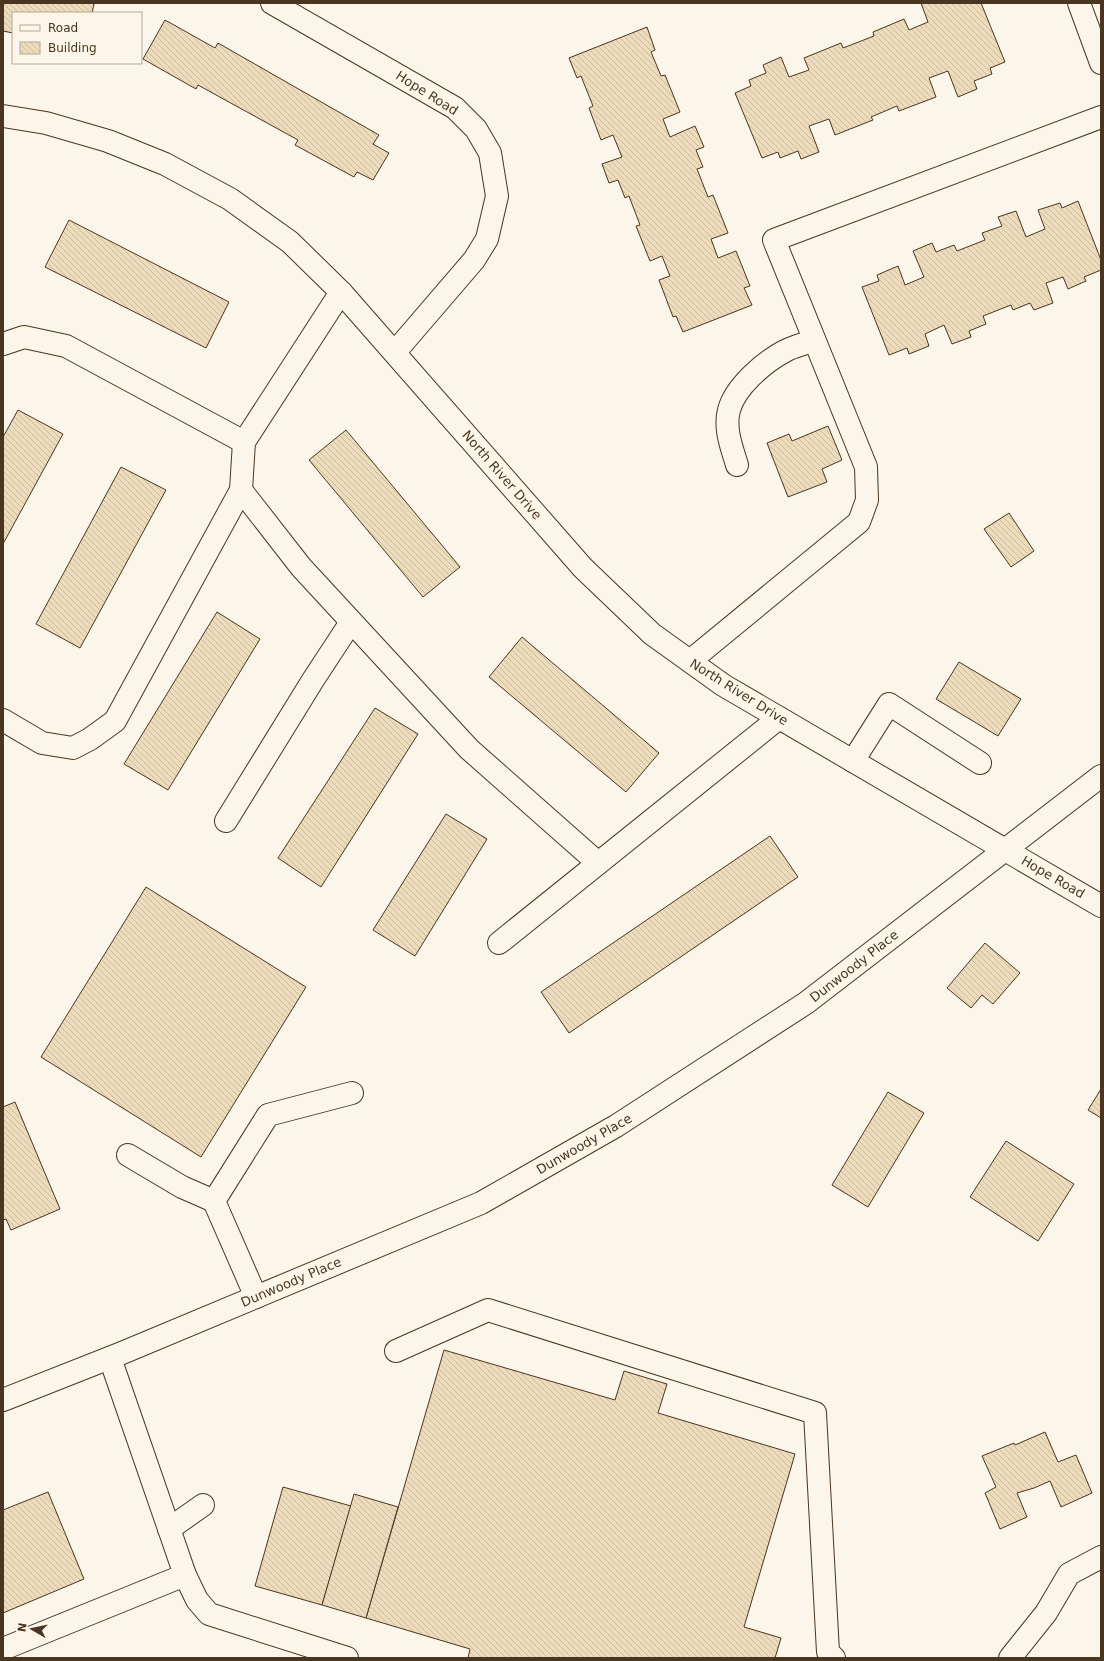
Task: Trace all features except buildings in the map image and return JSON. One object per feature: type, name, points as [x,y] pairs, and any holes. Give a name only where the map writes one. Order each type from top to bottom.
[{"type":"street","name":"Hope Road","points":[[272,3],[455,108],[476,129],[490,153],[498,196],[487,238],[474,260],[395,352]]},
{"type":"street","points":[[1078,3],[1101,63]]},
{"type":"street","name":"North River Drive","points":[[3,116],[46,124],[108,141],[165,164],[230,199],[290,242],[341,292],[395,352],[583,568],[652,634],[723,685],[1004,849]]},
{"type":"street","points":[[690,661],[859,522],[867,500],[866,467],[774,240],[1101,117]]},
{"type":"street","points":[[3,720],[42,743],[72,748],[90,739],[115,721],[241,490],[244,442],[341,292]]},
{"type":"street","points":[[3,344],[24,337],[66,346],[244,442]]},
{"type":"street","points":[[737,465],[728,434],[729,411],[741,386],[764,366],[785,351],[814,340]]},
{"type":"street","points":[[241,490],[301,567],[469,749],[598,863]]},
{"type":"street","points":[[226,821],[313,680],[351,622]]},
{"type":"street","points":[[853,761],[890,704],[980,763]]},
{"type":"street","points":[[499,943],[779,718]]},
{"type":"street","name":"Dunwoody Place","points":[[3,1400],[110,1358],[481,1203],[616,1126],[806,1003],[1004,849],[1101,776]]},
{"type":"street","name":"Hope Road","points":[[1004,849],[1101,906]]},
{"type":"street","points":[[214,1202],[268,1115],[352,1093]]},
{"type":"street","points":[[128,1155],[182,1187],[214,1202],[256,1297]]},
{"type":"street","points":[[396,1351],[488,1310],[814,1413],[828,1652],[834,1658]]},
{"type":"street","points":[[110,1358],[185,1575],[197,1600],[209,1614],[346,1658]]},
{"type":"street","points":[[169,1529],[203,1505]]},
{"type":"street","points":[[1010,1658],[1046,1613],[1069,1574],[1101,1557]]},
{"type":"street","points":[[3,1650],[185,1575]]}]
